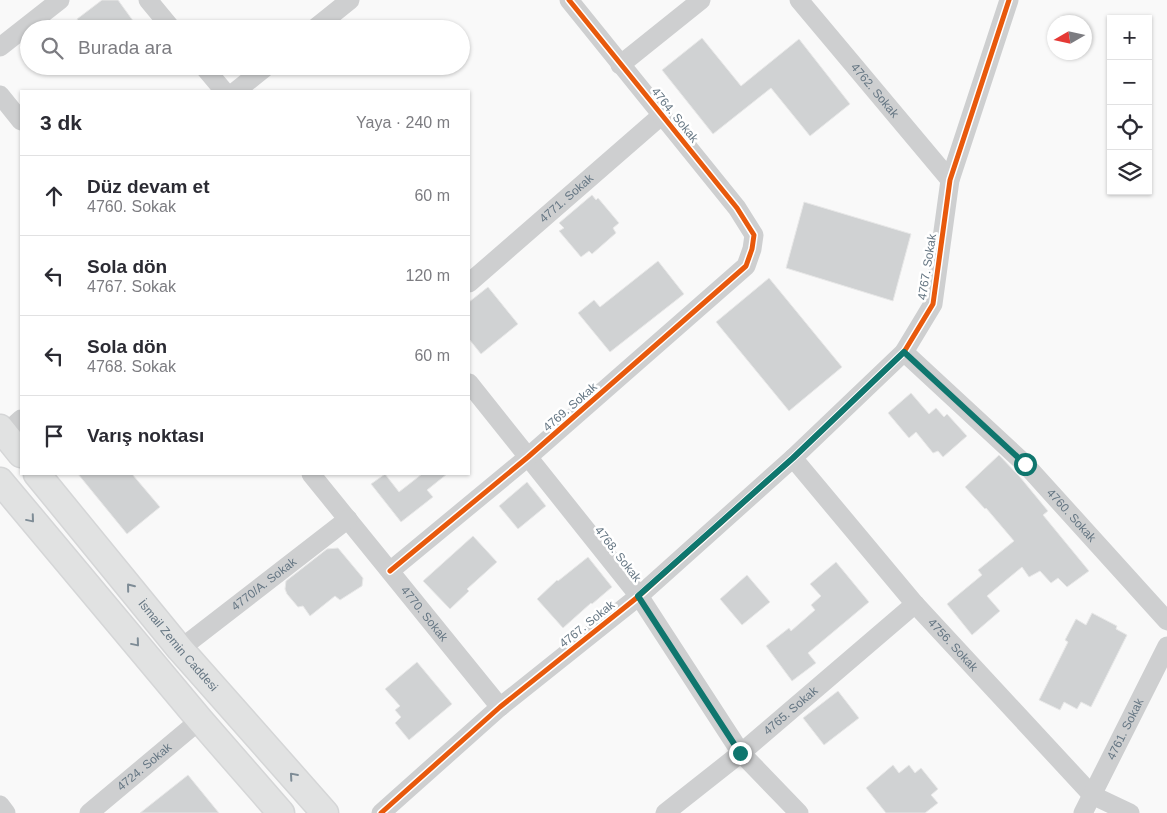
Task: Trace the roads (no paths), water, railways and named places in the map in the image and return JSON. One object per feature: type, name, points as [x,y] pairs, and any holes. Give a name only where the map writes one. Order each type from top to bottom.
[{"type":"main road","points":[[6,430],[20,452]]},
{"type":"main road","name":"İsmail Zemin Caddesi","points":[[38,475],[180,649],[325,813]]},
{"type":"main road","points":[[0,481],[200,720],[281,813]]},
{"type":"street","points":[[35,20],[60,0]]},
{"type":"street","points":[[148,0],[165,20]]},
{"type":"street","points":[[325,20],[350,0]]},
{"type":"street","name":"4764. Sokak","points":[[568,0],[737,208],[754,235],[752,249]]},
{"type":"street","points":[[620,64],[701,0]]},
{"type":"street","name":"4762. Sokak","points":[[799,0],[950,180]]},
{"type":"street","name":"4767. Sokak","points":[[381,813],[500,707],[638,596],[793,458],[904,352],[933,304],[950,180],[1009,0]]},
{"type":"street","points":[[0,48],[20,32]]},
{"type":"street","points":[[211,75],[223,90]]},
{"type":"street","points":[[237,90],[256,75]]},
{"type":"street","points":[[0,95],[20,121]]},
{"type":"street","name":"4771. Sokak","points":[[470,282],[662,114]]},
{"type":"street","name":"4769. Sokak","points":[[390,571],[528,457],[746,266],[752,249]]},
{"type":"street","name":"4760. Sokak","points":[[904,352],[1025,464],[1167,621]]},
{"type":"street","name":"4768. Sokak","points":[[470,384],[638,596],[740,753],[799,813]]},
{"type":"street","name":"4756. Sokak","points":[[793,458],[915,604],[1092,796],[1130,813]]},
{"type":"street","name":"4770. Sokak","points":[[312,475],[500,707]]},
{"type":"street","name":"4770/A. Sokak","points":[[180,649],[348,519]]},
{"type":"street","name":"4765. Sokak","points":[[665,813],[740,753],[915,604]]},
{"type":"street","name":"4761. Sokak","points":[[1083,813],[1167,646]]},
{"type":"street","name":"4724. Sokak","points":[[89,813],[200,720]]},
{"type":"street","points":[[0,805],[6,813]]}]
